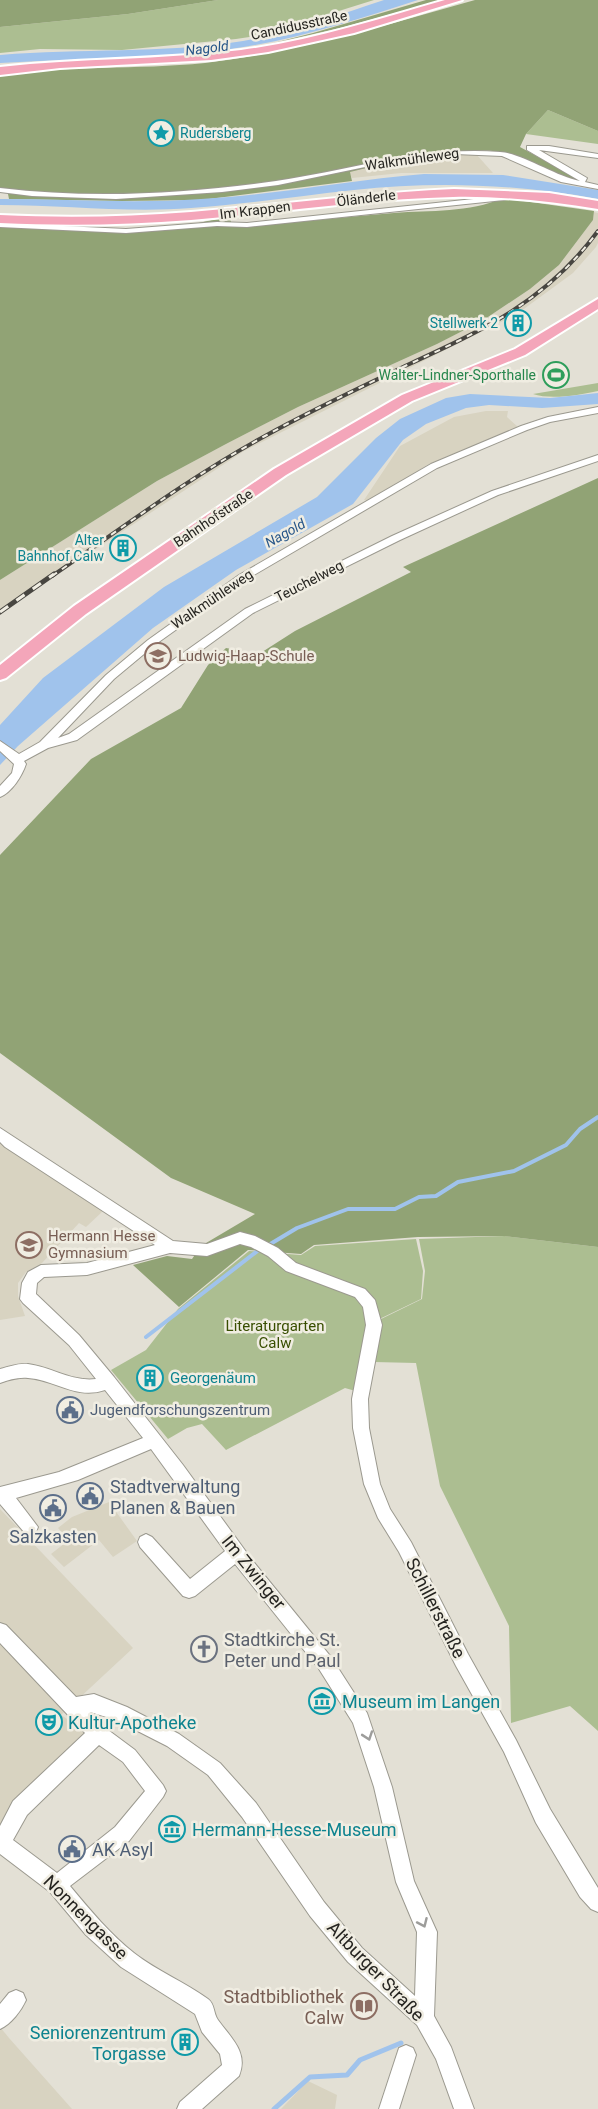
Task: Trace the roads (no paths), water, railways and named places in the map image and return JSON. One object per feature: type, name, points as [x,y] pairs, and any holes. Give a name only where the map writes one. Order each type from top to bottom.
[{"type":"main road","name":"Candidusstraße","points":[[0,71],[200,58],[262,50],[337,33],[457,0]]},
{"type":"main road","name":"Im Krappen","points":[[0,219],[115,221],[218,219],[411,193],[460,192],[514,195],[598,207]]},
{"type":"main road","name":"Bahnhofstraße","points":[[0,674],[80,610],[280,472],[390,407],[520,352],[598,303]]},
{"type":"street","points":[[583,184],[585,181],[530,148],[549,148],[598,156]]},
{"type":"street","name":"Walkmühleweg","points":[[0,190],[116,197],[222,190],[278,183],[365,165],[455,152],[503,154],[564,180],[598,188]]},
{"type":"street","name":"Öländerle","points":[[0,225],[126,231],[218,219],[247,225],[504,198],[514,195]]},
{"type":"street","name":"Walkmühleweg","points":[[16,758],[44,745],[110,677],[143,649],[199,606],[243,577],[434,466],[524,428],[557,418],[598,410]]},
{"type":"street","name":"Teuchelweg","points":[[44,745],[73,738],[249,611],[396,538],[495,493],[598,458]]},
{"type":"street","points":[[0,745],[20,764],[17,774],[0,793]]},
{"type":"street","points":[[0,1133],[10,1143],[170,1247]]},
{"type":"street","name":"Schillerstraße","points":[[170,1247],[207,1250],[240,1238],[255,1242],[291,1267],[360,1293],[370,1304],[374,1325],[360,1399],[362,1428],[372,1484],[384,1513],[405,1547],[462,1660],[510,1746],[543,1816],[588,1890],[598,1902]]},
{"type":"street","name":"Im Zwinger","points":[[170,1247],[87,1269],[41,1272],[31,1279],[28,1285],[28,1299],[74,1340],[108,1382],[236,1553],[325,1663],[361,1719],[383,1787],[405,1882],[427,1932],[424,2018]]},
{"type":"street","points":[[2,1376],[24,1371],[39,1373],[79,1388],[94,1388],[108,1382]]},
{"type":"street","points":[[1,1494],[28,1490],[109,1462],[153,1441]]},
{"type":"street","points":[[1,1494],[30,1527]]},
{"type":"street","points":[[146,1542],[189,1590],[236,1553]]},
{"type":"street","points":[[0,1631],[98,1733],[129,1755],[157,1791],[122,1834],[57,1885]]},
{"type":"street","name":"Altburger Straße","points":[[73,1705],[94,1703],[122,1713],[173,1740],[214,1769],[249,1810],[317,1910],[355,1955],[424,2018],[444,2054],[464,2109]]},
{"type":"street","points":[[0,1844],[20,1808],[98,1733]]},
{"type":"street","name":"Nonnengasse","points":[[0,1844],[57,1885],[93,1928],[128,1960],[204,2008],[205,2021],[226,2044],[233,2056],[232,2069],[187,2109]]},
{"type":"street","points":[[0,2019],[16,2000]]},
{"type":"street","points":[[389,2109],[406,2055]]},
{"type":"water","name":"Nagold","points":[[384,0],[418,0],[306,34],[237,48],[149,57],[0,63],[0,55],[182,48],[243,41],[297,28]]},
{"type":"water","points":[[424,174],[503,175],[598,190],[598,199],[507,187],[445,185],[384,187],[191,208],[119,209],[0,205],[0,199],[151,201],[229,197]]},
{"type":"water","name":"Nagold","points":[[598,393],[598,404],[542,408],[489,405],[466,408],[426,424],[403,440],[353,504],[236,570],[153,628],[18,746],[0,765],[0,725],[43,678],[164,587],[317,497],[376,438],[400,419],[446,398],[470,394],[550,398]]},
{"type":"waterway","points":[[267,1246],[297,1228],[348,1209],[395,1209],[419,1197],[436,1196],[458,1182],[514,1171],[566,1145],[580,1129],[598,1117]]},
{"type":"waterway","points":[[146,1337],[260,1249]]},
{"type":"waterway","points":[[274,2109],[310,2077],[347,2075],[360,2060],[401,2043]]},
{"type":"railway","points":[[52,576],[157,503],[237,452],[299,418],[459,341],[510,312],[557,277],[598,231]]},
{"type":"railway","points":[[0,612],[54,574]]},
{"type":"place","name":"Rudersberg","points":[[161,133]]},
{"type":"place","name":"Stellwerk 2","points":[[518,323]]},
{"type":"place","name":"Walter-Lindner-Sporthalle","points":[[556,375]]},
{"type":"place","name":"Alter Bahnhof Calw","points":[[123,548]]},
{"type":"place","name":"Ludwig-Haap-Schule","points":[[158,656]]},
{"type":"place","name":"Hermann Hesse Gymnasium","points":[[29,1245]]},
{"type":"place","name":"Georgenäum","points":[[150,1378]]},
{"type":"place","name":"Jugendforschungszentrum","points":[[70,1410]]},
{"type":"place","name":"Stadtverwaltung Planen & Bauen","points":[[90,1496]]},
{"type":"place","name":"Salzkasten","points":[[53,1508]]},
{"type":"place","name":"Stadtkirche St. Peter und Paul","points":[[204,1649]]},
{"type":"place","name":"Museum im Langen","points":[[322,1701]]},
{"type":"place","name":"Kultur-Apotheke","points":[[49,1722]]},
{"type":"place","name":"Hermann-Hesse-Museum","points":[[172,1829]]},
{"type":"place","name":"AK Asyl","points":[[72,1849]]},
{"type":"place","name":"Stadtbibliothek Calw","points":[[364,2006]]},
{"type":"place","name":"Seniorenzentrum Torgasse","points":[[185,2042]]},
{"type":"park label","name":"Literaturgarten Calw","points":[[275,1334]]}]
